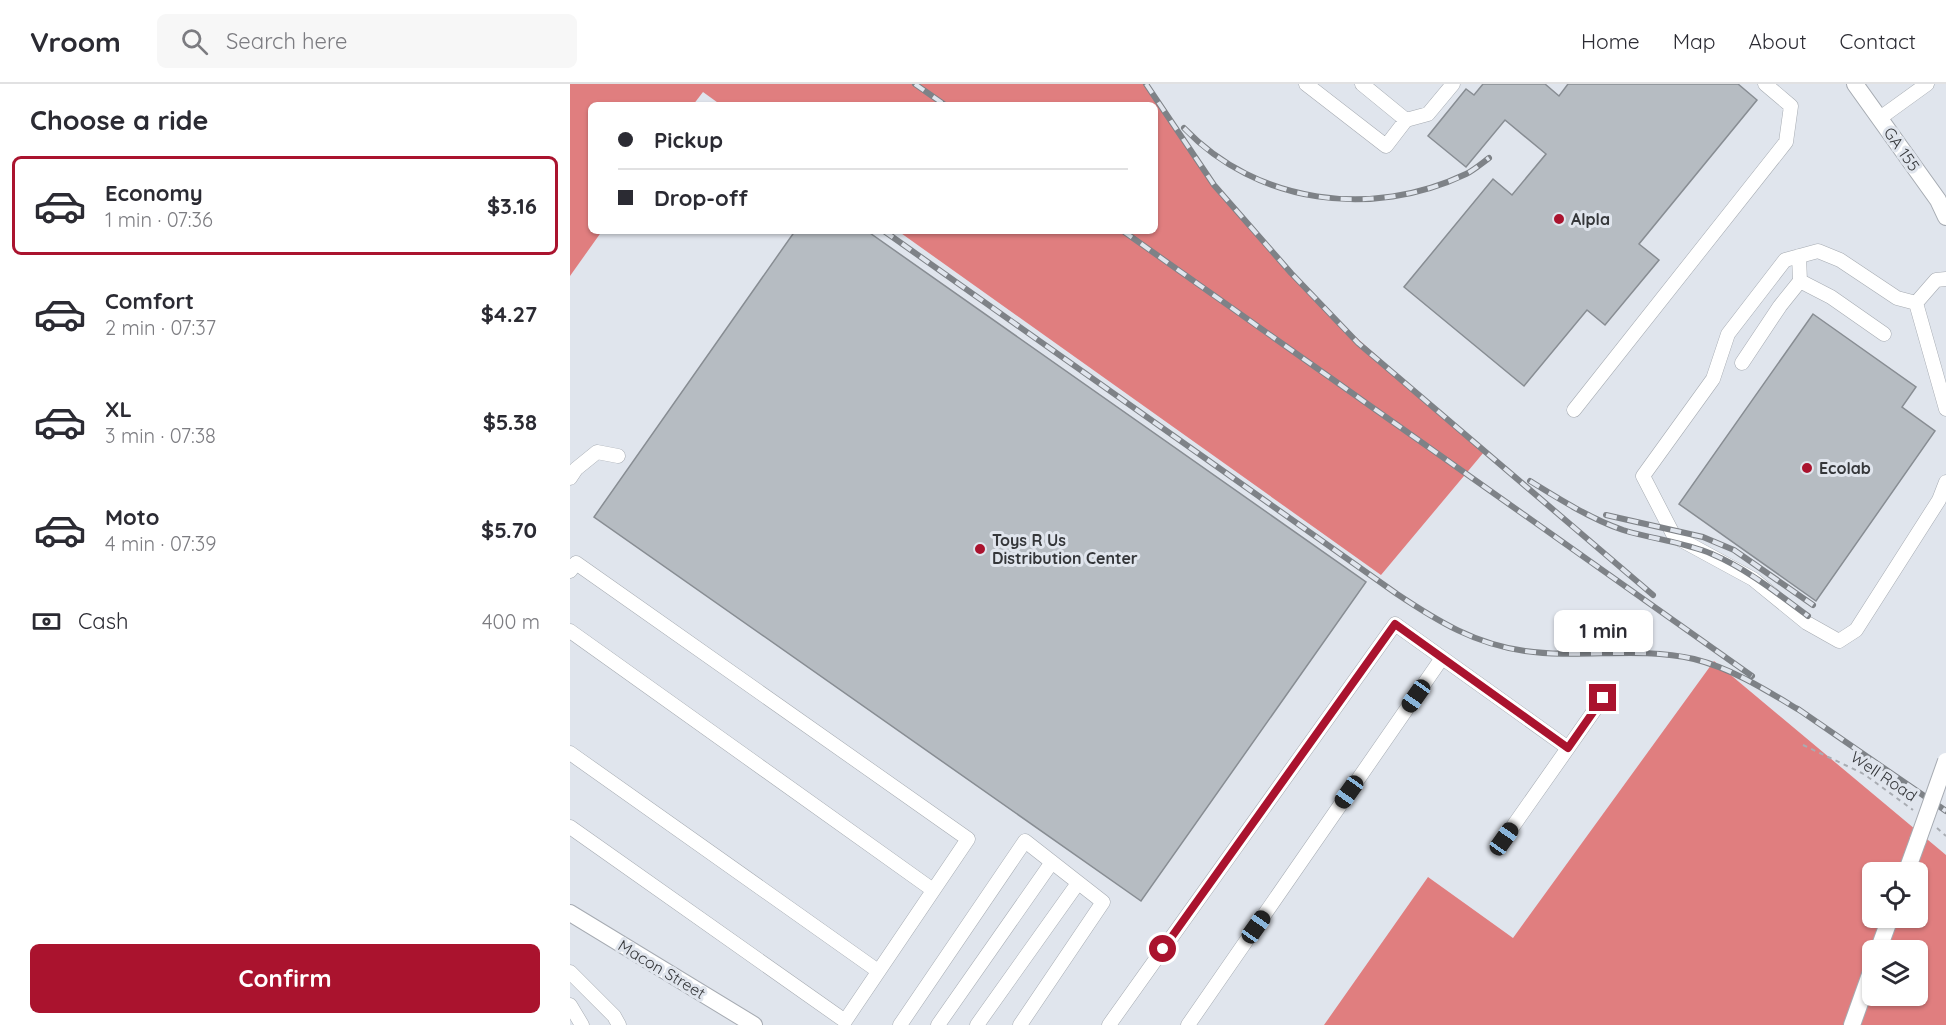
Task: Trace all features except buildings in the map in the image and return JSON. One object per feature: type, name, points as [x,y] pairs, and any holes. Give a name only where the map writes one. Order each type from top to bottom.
[{"type":"main road","name":"GA 155","points":[[1855,84],[1938,200],[1946,217]]},
{"type":"main road","points":[[1910,862],[1946,761]]},
{"type":"main road","name":"Macon Street","points":[[570,913],[754,1025]]},
{"type":"main road","points":[[1852,1025],[1862,997]]},
{"type":"lane","points":[[1306,84],[1386,146],[1406,120],[1428,114],[1453,84]]},
{"type":"lane","points":[[1362,84],[1406,120]]},
{"type":"lane","points":[[1574,410],[1786,142],[1791,106],[1765,84]]},
{"type":"lane","points":[[1880,118],[1927,84]]},
{"type":"lane","points":[[1916,303],[1897,298],[1840,260],[1818,251],[1785,260],[1728,334],[1713,378],[1643,476],[1674,536],[1753,579],[1807,623],[1839,641],[1856,630],[1939,500],[1946,482]]},
{"type":"lane","points":[[1742,363],[1780,306],[1800,281],[1799,256]]},
{"type":"lane","points":[[1916,303],[1936,280],[1946,279]]},
{"type":"lane","points":[[1800,281],[1831,297],[1884,334]]},
{"type":"lane","points":[[1916,303],[1946,409]]},
{"type":"lane","points":[[570,478],[576,469],[597,452],[618,456]]},
{"type":"lane","points":[[570,827],[848,1023],[878,971],[968,839],[572,562]]},
{"type":"lane","points":[[1109,1025],[1395,624],[1568,748]]},
{"type":"lane","points":[[570,631],[933,890]]},
{"type":"lane","points":[[1188,1025],[1442,657]]},
{"type":"lane","points":[[1504,839],[1603,698]]},
{"type":"lane","points":[[570,753],[878,971]]},
{"type":"lane","points":[[900,1025],[1025,842],[1103,902],[1020,1025]]},
{"type":"lane","points":[[938,1025],[1052,862]]},
{"type":"lane","points":[[977,1025],[1078,883]]},
{"type":"lane","points":[[570,972],[614,1016],[619,1025]]},
{"type":"lane","points":[[570,1005],[582,1025]]},
{"type":"path","name":"Well Road","points":[[1803,745],[1864,774],[1917,813]]},
{"type":"path","points":[[1932,824],[1946,836]]},
{"type":"shaded area","points":[[570,84],[1148,84],[1217,191],[1329,313],[1484,452],[1381,575],[902,234],[1158,234],[1158,102],[717,102],[703,92],[695,102],[588,102],[588,234],[600,234],[570,276]]},
{"type":"shaded area","points":[[1714,661],[1946,855],[1946,1025],[1324,1025],[1428,877],[1513,938]]},
{"type":"railway","points":[[915,84],[941,102]]},
{"type":"railway","points":[[1146,84],[1214,185],[1291,273],[1358,343],[1653,595]]},
{"type":"railway","points":[[1184,128],[1213,154],[1246,174],[1281,188],[1317,196],[1355,199],[1393,196],[1430,188],[1466,174],[1489,158]]},
{"type":"railway","points":[[888,234],[1397,594],[1458,630],[1490,643],[1525,651],[1567,654],[1652,653],[1694,659],[1737,675],[1804,713]]},
{"type":"railway","points":[[1127,234],[1752,676]]},
{"type":"railway","points":[[1530,481],[1575,508],[1623,530],[1690,546],[1725,560],[1762,582],[1808,616]]},
{"type":"railway","points":[[1606,515],[1703,537],[1734,550],[1813,605]]},
{"type":"railway","points":[[1798,709],[1946,811]]},
{"type":"place","name":"Alpla","points":[[1559,219]]},
{"type":"place","name":"Ecolab","points":[[1807,468]]},
{"type":"place","name":"Toys R Us Distribution Center","points":[[980,549]]},
{"type":"route","points":[[1163,949],[1395,624],[1568,748],[1603,698]]}]
